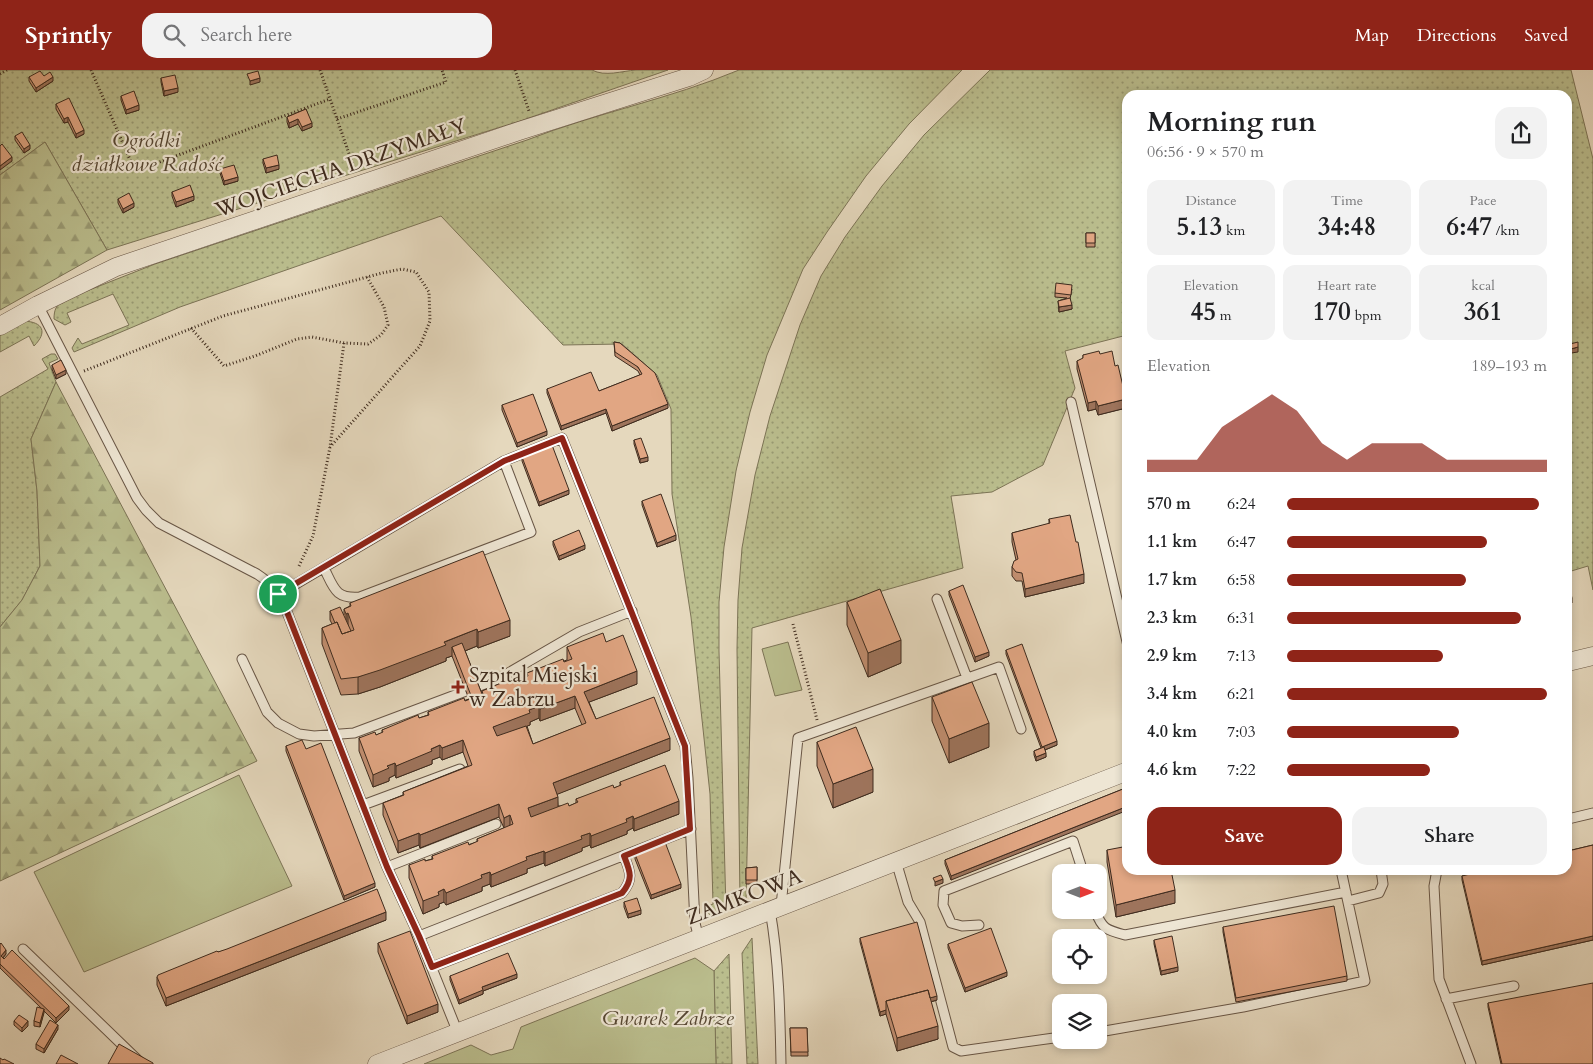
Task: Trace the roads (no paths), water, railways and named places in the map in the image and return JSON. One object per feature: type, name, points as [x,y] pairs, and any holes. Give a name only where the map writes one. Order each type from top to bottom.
[{"type":"street","name":"WOJCIECHA DRZYMAŁY","points":[[0,326],[116,267],[534,126],[689,77],[704,70]]},
{"type":"street","points":[[1572,661],[1593,656]]},
{"type":"street","name":"ZAMKOWA","points":[[377,1064],[1122,773]]},
{"type":"lane","points":[[38,305],[137,498],[146,510],[159,523],[257,574],[270,583],[278,594],[287,612],[387,867],[419,936],[458,1032]]},
{"type":"lane","points":[[1071,402],[1122,620]]},
{"type":"lane","points":[[278,594],[504,461],[562,438],[685,746],[695,923],[698,938]]},
{"type":"lane","points":[[324,568],[335,590],[341,596],[349,598],[360,597],[531,532],[504,461]]},
{"type":"lane","points":[[937,599],[967,678]]},
{"type":"lane","points":[[242,658],[267,712],[278,723],[299,734],[314,736],[354,733],[498,679],[579,632],[632,611]]},
{"type":"lane","points":[[781,1064],[774,930],[775,908],[798,738],[998,667],[1021,729]]},
{"type":"lane","points":[[363,805],[460,769]]},
{"type":"lane","points":[[1572,817],[1593,813]]},
{"type":"lane","points":[[387,867],[496,824]]},
{"type":"lane","points":[[419,936],[690,829]]},
{"type":"lane","points":[[979,925],[962,926],[952,923],[943,906],[944,891],[1073,841],[1080,864]]},
{"type":"lane","points":[[432,967],[622,893],[629,885],[630,878],[624,856]]},
{"type":"lane","points":[[896,862],[908,902],[920,922],[953,1047],[961,1051],[1052,1038]]},
{"type":"lane","points":[[1107,1031],[1243,1007],[1365,981],[1342,875]]},
{"type":"lane","points":[[1098,919],[1107,931],[1125,934],[1347,896],[1380,893],[1384,884],[1382,875]]},
{"type":"lane","points":[[1436,875],[1434,886],[1439,979],[1471,1064]]},
{"type":"lane","points":[[23,949],[142,1064]]},
{"type":"lane","points":[[1446,999],[1514,986]]},
{"type":"place","name":"Szpital Miejski w Zabrzu","points":[[458,687]]},
{"type":"park label","name":"Ogródki działkowe Radość","points":[[146,152]]},
{"type":"park label","name":"Gwarek Zabrze","points":[[668,1018]]}]
